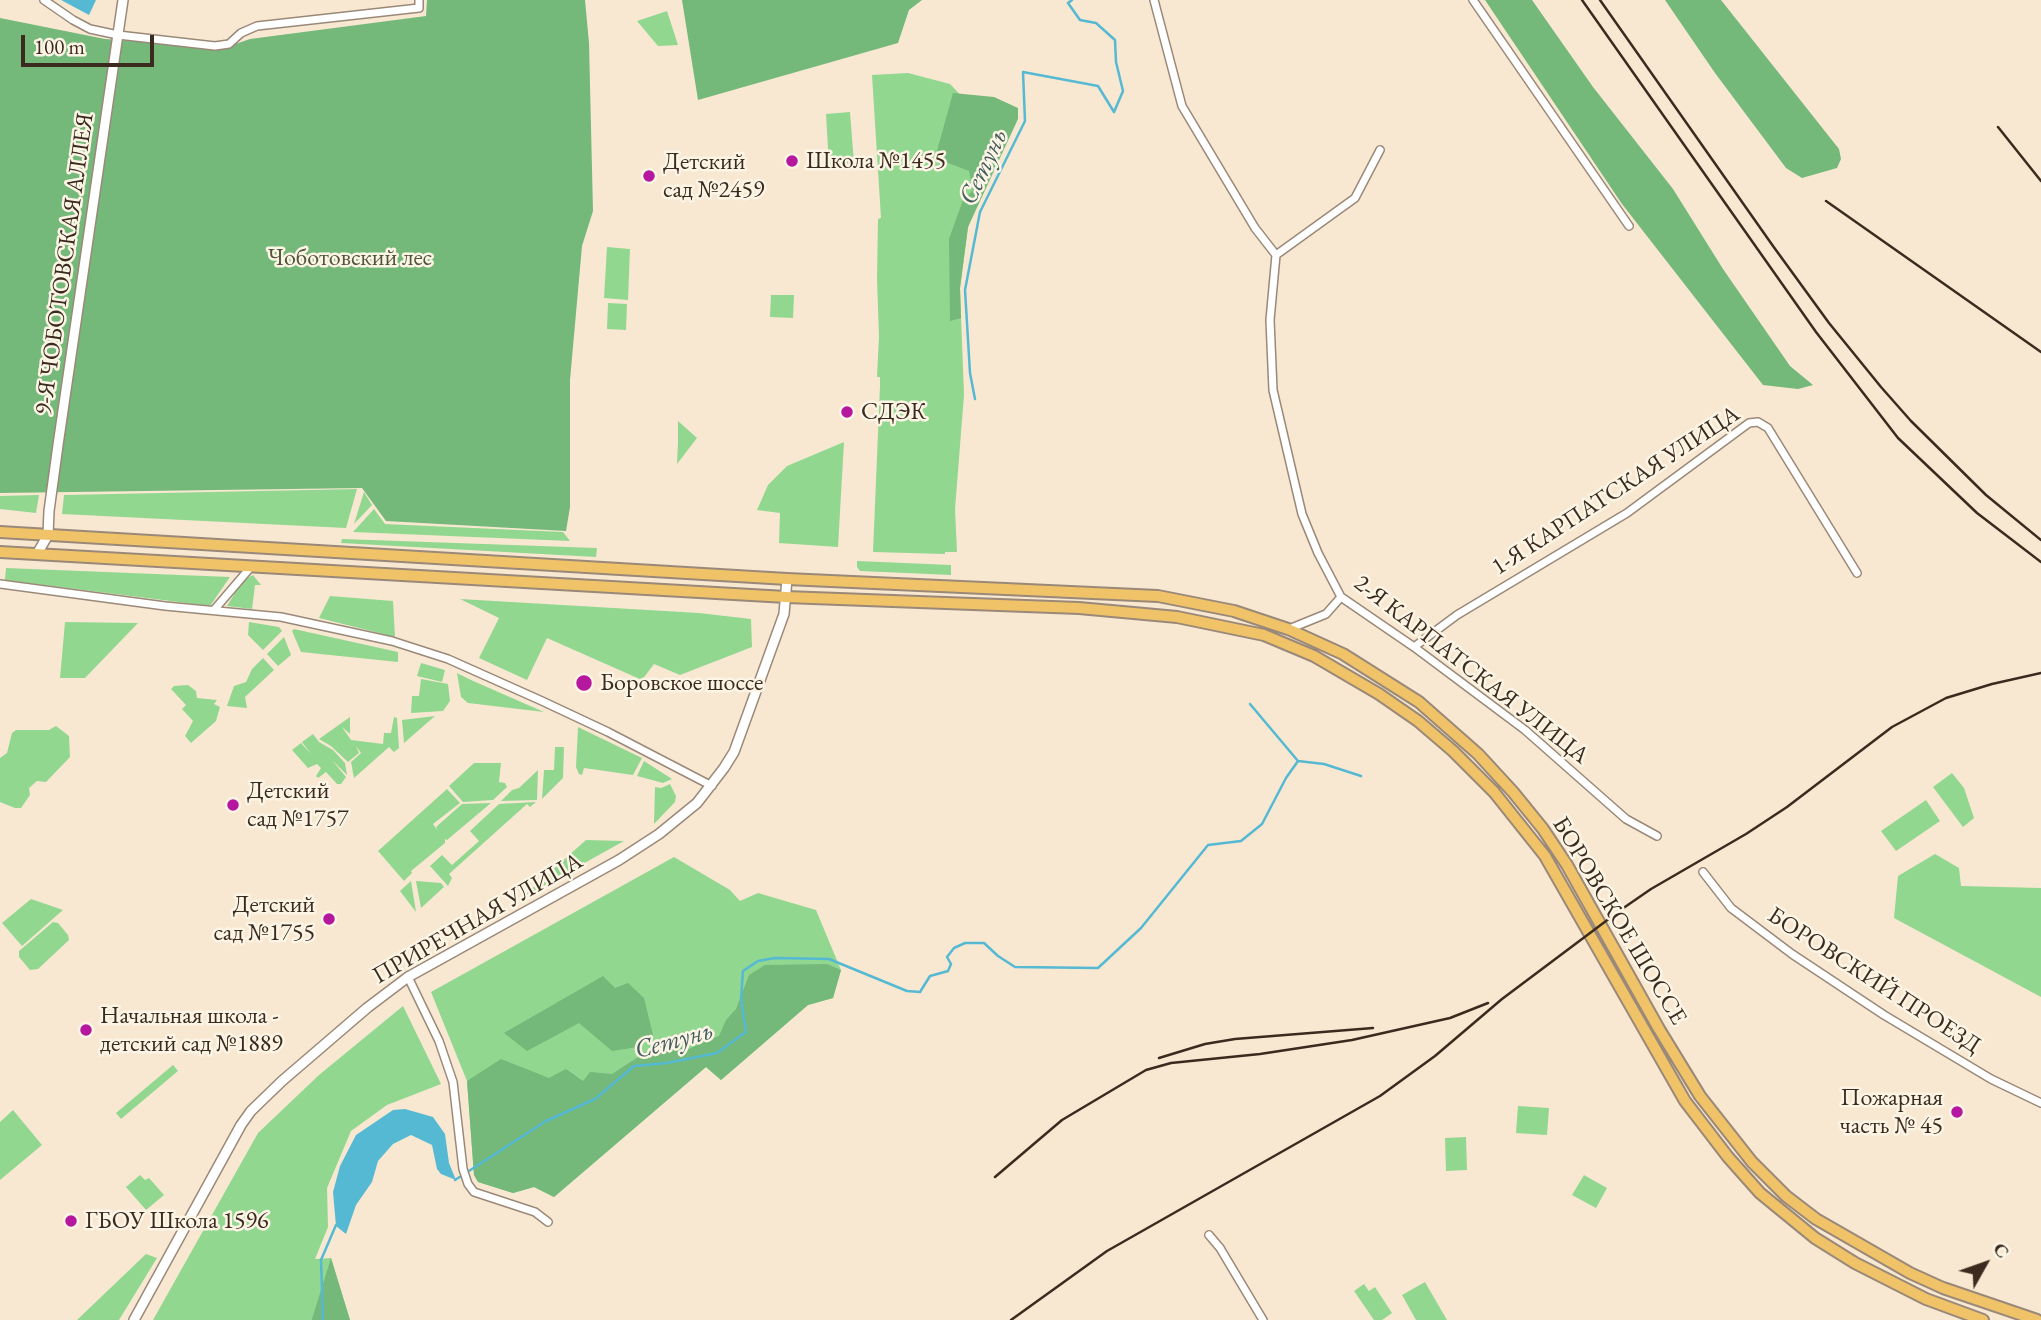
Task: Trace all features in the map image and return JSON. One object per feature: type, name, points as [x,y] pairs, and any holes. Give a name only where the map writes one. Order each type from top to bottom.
[{"type":"main road","name":"БОРОВСКОЕ ШОССЕ","points":[[0,532],[787,579],[1158,596],[1234,611],[1288,629],[1343,654],[1419,702],[1478,754],[1513,792],[1543,829],[1567,865],[1659,1029],[1700,1096],[1747,1156],[1786,1196],[1816,1219],[1910,1273],[1964,1296],[2037,1320]]},
{"type":"main road","name":"БОРОВСКОЕ ШОССЕ","points":[[0,552],[786,597],[1079,608],[1177,617],[1264,635],[1314,656],[1362,683],[1418,721],[1494,792],[1545,856],[1685,1101],[1751,1183],[1784,1214],[1844,1256],[1926,1299],[1983,1320]]},
{"type":"street","points":[[44,0],[82,25],[118,35],[215,46],[229,44],[241,33],[257,26],[419,8],[419,0]]},
{"type":"street","name":"9-Я ЧОБОТОВСКАЯ АЛЛЕЯ","points":[[48,535],[58,445],[123,0]]},
{"type":"street","points":[[1154,0],[1182,106],[1255,229],[1276,255],[1354,198],[1380,150]]},
{"type":"street","points":[[1473,0],[1629,226]]},
{"type":"street","name":"2-Я КАРПАТСКАЯ УЛИЦА","points":[[1276,255],[1270,320],[1273,390],[1302,514],[1318,553],[1341,597],[1414,647],[1525,730],[1626,819],[1657,836]]},
{"type":"street","name":"1-Я КАРПАТСКАЯ УЛИЦА","points":[[1414,647],[1457,615],[1627,513],[1749,423],[1758,422],[1768,428],[1857,573]]},
{"type":"street","points":[[37,554],[48,535]]},
{"type":"street","points":[[214,610],[250,568]]},
{"type":"street","name":"ПРИРЕЧНАЯ УЛИЦА","points":[[134,1320],[226,1150],[251,1111],[342,1028],[408,978],[619,860],[667,829],[712,786],[734,752],[783,614],[787,579]]},
{"type":"street","points":[[0,584],[165,606],[281,617],[369,634],[448,659],[583,720],[712,786]]},
{"type":"street","points":[[1288,629],[1326,614],[1341,597]]},
{"type":"street","name":"БОРОВСКИЙ ПРОЕЗД","points":[[1703,872],[1731,908],[1792,954],[1884,1016],[1992,1079],[2041,1103]]},
{"type":"street","points":[[408,978],[439,1041],[453,1082],[463,1169],[468,1184],[474,1192],[535,1212],[548,1222]]},
{"type":"street","points":[[1209,1235],[1220,1248],[1263,1320]]},
{"type":"green space","name":"Чоботовский лес","points":[[427,0],[585,0],[589,43],[593,211],[582,246],[570,380],[570,507],[566,531],[386,521],[362,488],[0,493],[0,18],[105,39],[224,48],[250,39],[426,16]]},
{"type":"green space","points":[[682,0],[922,0],[909,10],[898,43],[698,100]]},
{"type":"green space","points":[[1485,0],[1532,0],[1593,87],[1673,189],[1723,269],[1790,366],[1813,385],[1798,389],[1763,385],[1622,204]]},
{"type":"green space","points":[[1665,0],[1721,0],[1839,149],[1841,159],[1837,168],[1802,178],[1786,168]]},
{"type":"green space","points":[[667,11],[678,45],[658,46],[637,21]]},
{"type":"green space","points":[[908,73],[950,84],[1003,139],[968,227],[960,288],[964,395],[955,509],[957,552],[945,554],[873,552],[880,386],[880,377],[877,377],[877,279],[878,219],[881,218],[872,75]]},
{"type":"green space","points":[[953,93],[994,97],[1018,108],[1018,119],[968,227],[960,288],[961,318],[950,321],[949,239],[963,200],[973,190],[969,171],[935,158]]},
{"type":"green space","points":[[850,112],[854,163],[829,165],[826,114]]},
{"type":"green space","points":[[607,247],[630,249],[628,300],[604,298]]},
{"type":"green space","points":[[771,295],[794,295],[793,318],[770,317]]},
{"type":"green space","points":[[608,303],[627,304],[626,330],[607,329]]},
{"type":"green space","points":[[678,421],[697,438],[677,464],[678,442]]},
{"type":"green space","points":[[844,442],[838,547],[779,543],[780,513],[757,510],[768,485],[787,466]]},
{"type":"green space","points":[[357,489],[346,528],[62,514],[64,495]]},
{"type":"green space","points":[[364,492],[372,505],[354,524]]},
{"type":"green space","points":[[39,495],[36,513],[0,509],[0,496]]},
{"type":"green space","points":[[374,509],[385,524],[563,532],[570,541],[353,532]]},
{"type":"green space","points":[[342,539],[597,548],[596,557],[341,543]]},
{"type":"green space","points":[[857,561],[951,565],[951,575],[860,571]]},
{"type":"green space","points":[[6,568],[230,577],[210,606],[5,580]]},
{"type":"green space","points":[[253,575],[261,585],[255,585],[252,609],[227,606],[243,580]]},
{"type":"green space","points":[[330,596],[393,601],[395,637],[319,618]]},
{"type":"green space","points":[[460,599],[699,613],[751,619],[752,647],[680,675],[654,664],[642,680],[547,638],[527,680],[479,658],[499,618]]},
{"type":"green space","points":[[65,622],[138,623],[85,678],[60,678]]},
{"type":"green space","points":[[249,622],[279,627],[282,631],[263,650],[248,635]]},
{"type":"green space","points":[[294,629],[398,652],[398,662],[301,652],[292,631]]},
{"type":"green space","points":[[284,637],[291,655],[278,666],[267,654]]},
{"type":"green space","points":[[263,658],[274,670],[245,697],[247,708],[227,706],[234,686],[246,682],[252,669]]},
{"type":"green space","points":[[421,663],[445,670],[442,682],[417,676]]},
{"type":"green space","points":[[457,673],[544,712],[468,703],[461,697]]},
{"type":"green space","points":[[421,679],[448,684],[450,701],[443,711],[411,713],[412,696],[419,696]]},
{"type":"green space","points":[[188,685],[196,691],[197,698],[217,700],[214,704],[220,707],[216,721],[191,743],[185,736],[193,721],[182,709],[186,705],[171,689],[174,686]]},
{"type":"green space","points":[[435,716],[404,743],[402,720]]},
{"type":"green space","points":[[350,717],[350,734],[342,727],[351,740],[383,744],[384,733],[391,733],[394,717],[397,718],[399,748],[394,752],[389,747],[354,778],[351,762],[361,753],[356,746],[359,753],[348,762],[319,739]]},
{"type":"green space","points":[[56,726],[69,736],[70,757],[46,782],[37,781],[29,788],[30,795],[21,808],[0,802],[0,758],[7,753],[12,733],[16,730],[49,730]]},
{"type":"green space","points":[[578,727],[642,758],[633,775],[584,768],[582,775],[579,774],[576,767]]},
{"type":"green space","points":[[313,734],[345,763],[347,775],[332,760],[346,777],[341,784],[337,784],[326,772],[318,778],[316,776],[321,768],[317,764],[308,768],[292,750],[301,743],[311,754],[302,742]]},
{"type":"green space","points":[[555,747],[564,747],[563,778],[542,799],[544,770],[554,770]]},
{"type":"green space","points":[[644,761],[672,779],[663,783],[637,776]]},
{"type":"green space","points":[[474,763],[501,763],[499,782],[505,783],[507,787],[493,800],[463,802],[449,786]]},
{"type":"green space","points":[[538,770],[537,800],[501,801],[512,790],[519,788]]},
{"type":"green space","points":[[1952,773],[1964,788],[1974,818],[1963,827],[1933,787]]},
{"type":"green space","points":[[670,784],[676,796],[675,802],[654,824],[655,787],[661,788]]},
{"type":"green space","points":[[447,789],[460,803],[433,824],[438,831],[436,827],[462,804],[491,803],[445,839],[445,843],[411,871],[404,881],[378,851]]},
{"type":"green space","points":[[1926,800],[1940,821],[1896,851],[1881,831]]},
{"type":"green space","points":[[536,802],[530,807],[527,804],[449,874],[452,878],[448,886],[430,866],[442,855],[452,865],[479,841],[470,831],[499,804]]},
{"type":"green space","points":[[586,840],[624,841],[520,899]]},
{"type":"green space","points":[[1935,854],[1959,868],[1961,886],[2041,888],[2041,997],[1894,918],[1898,876]]},
{"type":"green space","points":[[674,857],[730,890],[740,901],[758,893],[816,910],[841,970],[833,998],[808,1005],[721,1080],[706,1067],[554,1197],[534,1187],[513,1193],[478,1182],[474,1175],[467,1081],[431,992]]},
{"type":"green space","points":[[411,881],[416,912],[400,891]]},
{"type":"green space","points":[[416,881],[441,883],[444,887],[421,908]]},
{"type":"green space","points":[[31,899],[63,910],[22,946],[2,923]]},
{"type":"green space","points":[[53,922],[58,923],[69,940],[38,969],[30,970],[19,957],[19,951]]},
{"type":"green space","points":[[827,964],[841,970],[833,998],[808,1005],[721,1080],[706,1067],[554,1197],[534,1187],[513,1193],[478,1182],[474,1175],[467,1081],[501,1059],[549,1078],[566,1069],[583,1081],[590,1072],[612,1074],[666,1039],[686,1050],[719,1036],[726,1020],[736,1009],[749,975],[765,965]]},
{"type":"green space","points":[[603,976],[615,988],[628,983],[644,998],[653,1035],[638,1047],[612,1051],[579,1023],[527,1051],[504,1033]]},
{"type":"green space","points":[[403,1006],[441,1084],[387,1105],[351,1131],[327,1188],[328,1227],[315,1259],[331,1258],[350,1320],[153,1320],[258,1133],[319,1075]]},
{"type":"green space","points":[[173,1065],[178,1071],[121,1119],[116,1113]]},
{"type":"green space","points":[[1518,1106],[1549,1108],[1547,1135],[1516,1133]]},
{"type":"green space","points":[[13,1110],[42,1145],[0,1180],[0,1122]]},
{"type":"green space","points":[[1466,1137],[1467,1170],[1446,1171],[1445,1138]]},
{"type":"green space","points":[[140,1175],[145,1180],[149,1178],[164,1195],[146,1210],[126,1187]]},
{"type":"green space","points":[[1584,1175],[1607,1188],[1596,1208],[1572,1195]]},
{"type":"green space","points":[[146,1254],[157,1258],[119,1320],[77,1320]]},
{"type":"green space","points":[[331,1258],[350,1320],[312,1320],[312,1319]]},
{"type":"green space","points":[[1425,1282],[1447,1320],[1416,1320],[1402,1295]]},
{"type":"green space","points":[[1364,1284],[1369,1291],[1375,1287],[1392,1313],[1382,1320],[1374,1320],[1354,1291]]},
{"type":"water","points":[[61,0],[96,0],[89,15]]},
{"type":"water","points":[[405,1109],[433,1117],[445,1134],[449,1163],[456,1180],[441,1174],[437,1169],[432,1145],[411,1135],[393,1144],[378,1161],[372,1182],[356,1205],[346,1234],[336,1226],[333,1192],[340,1166],[356,1135],[393,1110]]},
{"type":"waterway","name":"Сетунь","points":[[975,399],[970,373],[965,290],[980,212],[1025,121],[1023,72],[1098,86],[1114,112],[1123,91],[1116,62],[1115,40],[1096,23],[1080,20],[1068,3],[1072,0]]},
{"type":"waterway","name":"Сетунь","points":[[455,1180],[546,1121],[595,1099],[634,1066],[667,1063],[717,1053],[746,1032],[741,999],[743,971],[758,961],[775,958],[829,959],[907,991],[920,992],[930,976],[948,971],[951,964],[947,957],[954,948],[965,943],[984,943],[1015,967],[1098,968],[1141,928],[1208,845],[1241,841],[1262,824],[1298,761],[1250,704]]},
{"type":"waterway","points":[[1298,761],[1324,764],[1361,776]]},
{"type":"waterway","name":"Сетунь","points":[[323,1320],[321,1260],[336,1225]]},
{"type":"railway","points":[[1582,0],[1816,332],[1898,438],[1977,513],[2041,562]]},
{"type":"railway","points":[[1600,0],[1773,246],[1829,323],[1881,387],[1911,421],[1986,495],[2041,540]]},
{"type":"railway","points":[[1998,127],[2041,181]]},
{"type":"railway","points":[[1826,201],[2041,352]]},
{"type":"railway","points":[[1011,1320],[1107,1251],[1380,1096],[1435,1056],[1502,999],[1622,909],[1787,807],[1892,727],[1946,698],[2041,673]]},
{"type":"railway","points":[[995,1177],[1062,1120],[1146,1070],[1171,1063],[1260,1054],[1352,1040],[1450,1018],[1488,1003]]},
{"type":"railway","points":[[1159,1058],[1205,1044],[1235,1039],[1373,1028]]},
{"type":"place","name":"Школа №1455","points":[[792,161]]},
{"type":"place","name":"Детский сад №2459","points":[[649,176]]},
{"type":"place","name":"СДЭК","points":[[847,412]]},
{"type":"place","name":"Боровское шоссе","points":[[584,683]]},
{"type":"place","name":"Детский сад №1757","points":[[233,805]]},
{"type":"place","name":"Детский сад №1755","points":[[329,919]]},
{"type":"place","name":"Начальная школа - детский сад №1889","points":[[86,1030]]},
{"type":"place","name":"Пожарная часть № 45","points":[[1957,1112]]},
{"type":"place","name":"ГБОУ Школа 1596","points":[[71,1221]]}]
